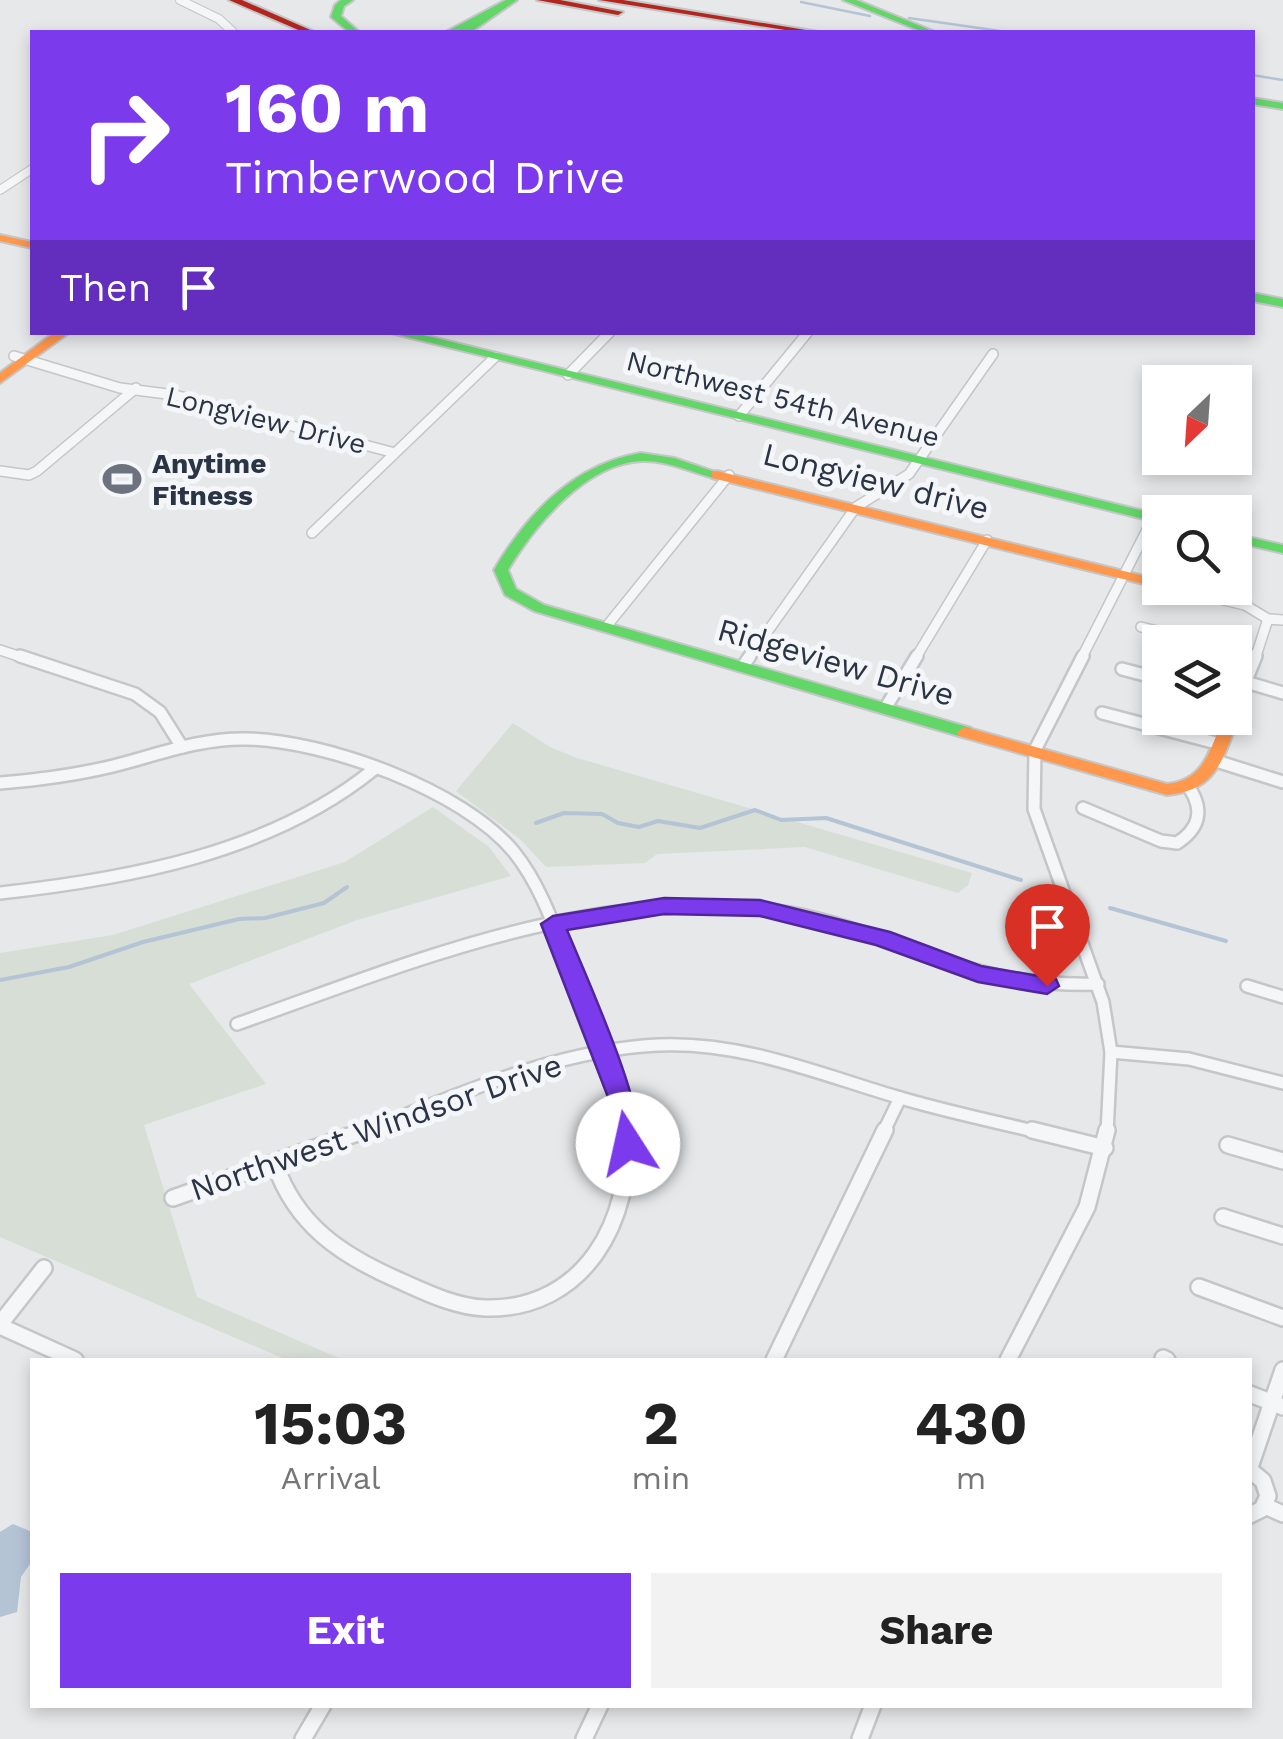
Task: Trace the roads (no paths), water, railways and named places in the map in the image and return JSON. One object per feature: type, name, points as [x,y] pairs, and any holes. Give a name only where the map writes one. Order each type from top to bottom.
[{"type":"main road","points":[[234,0],[305,30]]},
{"type":"main road","points":[[348,0],[340,5],[336,17],[350,30]]},
{"type":"main road","points":[[542,0],[735,30]]},
{"type":"main road","points":[[604,0],[800,30]]},
{"type":"main road","points":[[630,0],[653,0]]},
{"type":"main road","points":[[848,0],[925,30]]},
{"type":"main road","points":[[455,30],[511,5]]},
{"type":"main road","points":[[468,30],[511,5]]},
{"type":"main road","points":[[481,30],[511,5]]},
{"type":"main road","points":[[1255,101],[1283,106]]},
{"type":"main road","points":[[1255,111],[1283,116]]},
{"type":"main road","points":[[0,238],[30,245]]},
{"type":"main road","points":[[1255,301],[1283,306]]},
{"type":"main road","points":[[0,379],[43,335]]},
{"type":"main road","points":[[20,361],[59,335]]},
{"type":"main road","name":"Northwest 54th Avenue","points":[[409,335],[1142,516]]},
{"type":"main road","name":"Longview drive","points":[[510,554],[580,477],[607,461],[644,456],[1142,580]]},
{"type":"main road","points":[[1252,542],[1283,549]]},
{"type":"main road","name":"Ridgeview Drive","points":[[510,554],[502,578],[518,599],[1167,790],[1190,789]]},
{"type":"main road","points":[[1190,789],[1202,782],[1224,735]]},
{"type":"street","points":[[180,0],[219,19],[231,30]]},
{"type":"street","points":[[0,189],[30,170]]},
{"type":"street","points":[[568,375],[607,335]]},
{"type":"street","points":[[739,416],[806,335]]},
{"type":"street","points":[[744,666],[856,507],[902,480],[920,460],[992,354]]},
{"type":"street","points":[[312,533],[495,357]]},
{"type":"street","name":"Longview Drive","points":[[20,361],[396,453]]},
{"type":"street","points":[[0,471],[37,472],[136,388]]},
{"type":"street","points":[[606,627],[730,476]]},
{"type":"street","points":[[886,707],[987,540]]},
{"type":"street","points":[[1009,1358],[1082,1220],[1105,1148],[1112,1103],[1111,1052],[1098,984],[1039,828],[1032,790],[1035,750],[1142,542]]},
{"type":"street","points":[[1244,605],[1268,619],[1283,620]]},
{"type":"street","points":[[1252,666],[1268,619]]},
{"type":"street","points":[[0,650],[134,694],[160,712],[182,747]]},
{"type":"street","points":[[1252,655],[1256,656]]},
{"type":"street","points":[[1122,669],[1142,674]]},
{"type":"street","points":[[1252,684],[1283,692]]},
{"type":"street","points":[[1102,712],[1216,752],[1283,782]]},
{"type":"street","points":[[0,783],[81,774],[221,740],[262,739],[302,747],[448,799],[484,824],[517,856],[540,892],[620,1097],[628,1144],[623,1197],[603,1250],[580,1279],[546,1299],[504,1308],[465,1305],[371,1269],[331,1246],[302,1217],[275,1164]]},
{"type":"street","points":[[0,893],[128,872],[266,832],[332,803],[373,770]]},
{"type":"street","points":[[1083,808],[1160,840],[1178,843],[1200,818],[1199,802],[1190,789]]},
{"type":"street","points":[[237,1024],[422,957],[553,924],[664,906],[760,908],[882,938],[1000,980],[1047,986],[1098,984]]},
{"type":"street","points":[[1247,986],[1283,997]]},
{"type":"street","name":"Northwest Windsor Drive","points":[[173,1198],[275,1164],[479,1085],[603,1052],[659,1044],[743,1050],[900,1098],[1105,1148]]},
{"type":"street","points":[[1111,1052],[1202,1062],[1283,1083]]},
{"type":"street","points":[[775,1358],[900,1098]]},
{"type":"street","points":[[1228,1145],[1283,1161]]},
{"type":"street","points":[[1223,1216],[1283,1236]]},
{"type":"street","points":[[44,1268],[0,1325],[72,1358]]},
{"type":"street","points":[[1199,1287],[1283,1318]]},
{"type":"street","points":[[1252,1464],[1278,1405],[1283,1370]]},
{"type":"street","points":[[1252,1395],[1278,1405]]},
{"type":"street","points":[[1252,1471],[1266,1486],[1265,1506]]},
{"type":"street","points":[[1265,1506],[1283,1514]]},
{"type":"street","points":[[1252,1514],[1265,1506]]},
{"type":"street","points":[[303,1739],[321,1708]]},
{"type":"street","points":[[584,1739],[599,1708]]},
{"type":"street","points":[[860,1739],[873,1708]]},
{"type":"water","points":[[13,1524],[30,1531],[30,1564],[21,1577],[17,1612],[0,1617],[0,1532]]},
{"type":"waterway","points":[[801,2],[870,16]]},
{"type":"waterway","points":[[909,18],[993,30]]},
{"type":"waterway","points":[[1255,75],[1283,80]]},
{"type":"waterway","points":[[536,823],[564,813],[602,814],[618,823],[639,827],[658,821],[700,828],[755,810],[781,820],[826,818],[1021,880]]},
{"type":"waterway","points":[[0,980],[69,967],[143,942],[239,919],[265,918],[324,903],[347,887]]},
{"type":"waterway","points":[[1110,908],[1226,941]]},
{"type":"place","name":"Anytime Fitness","points":[[122,479]]}]
